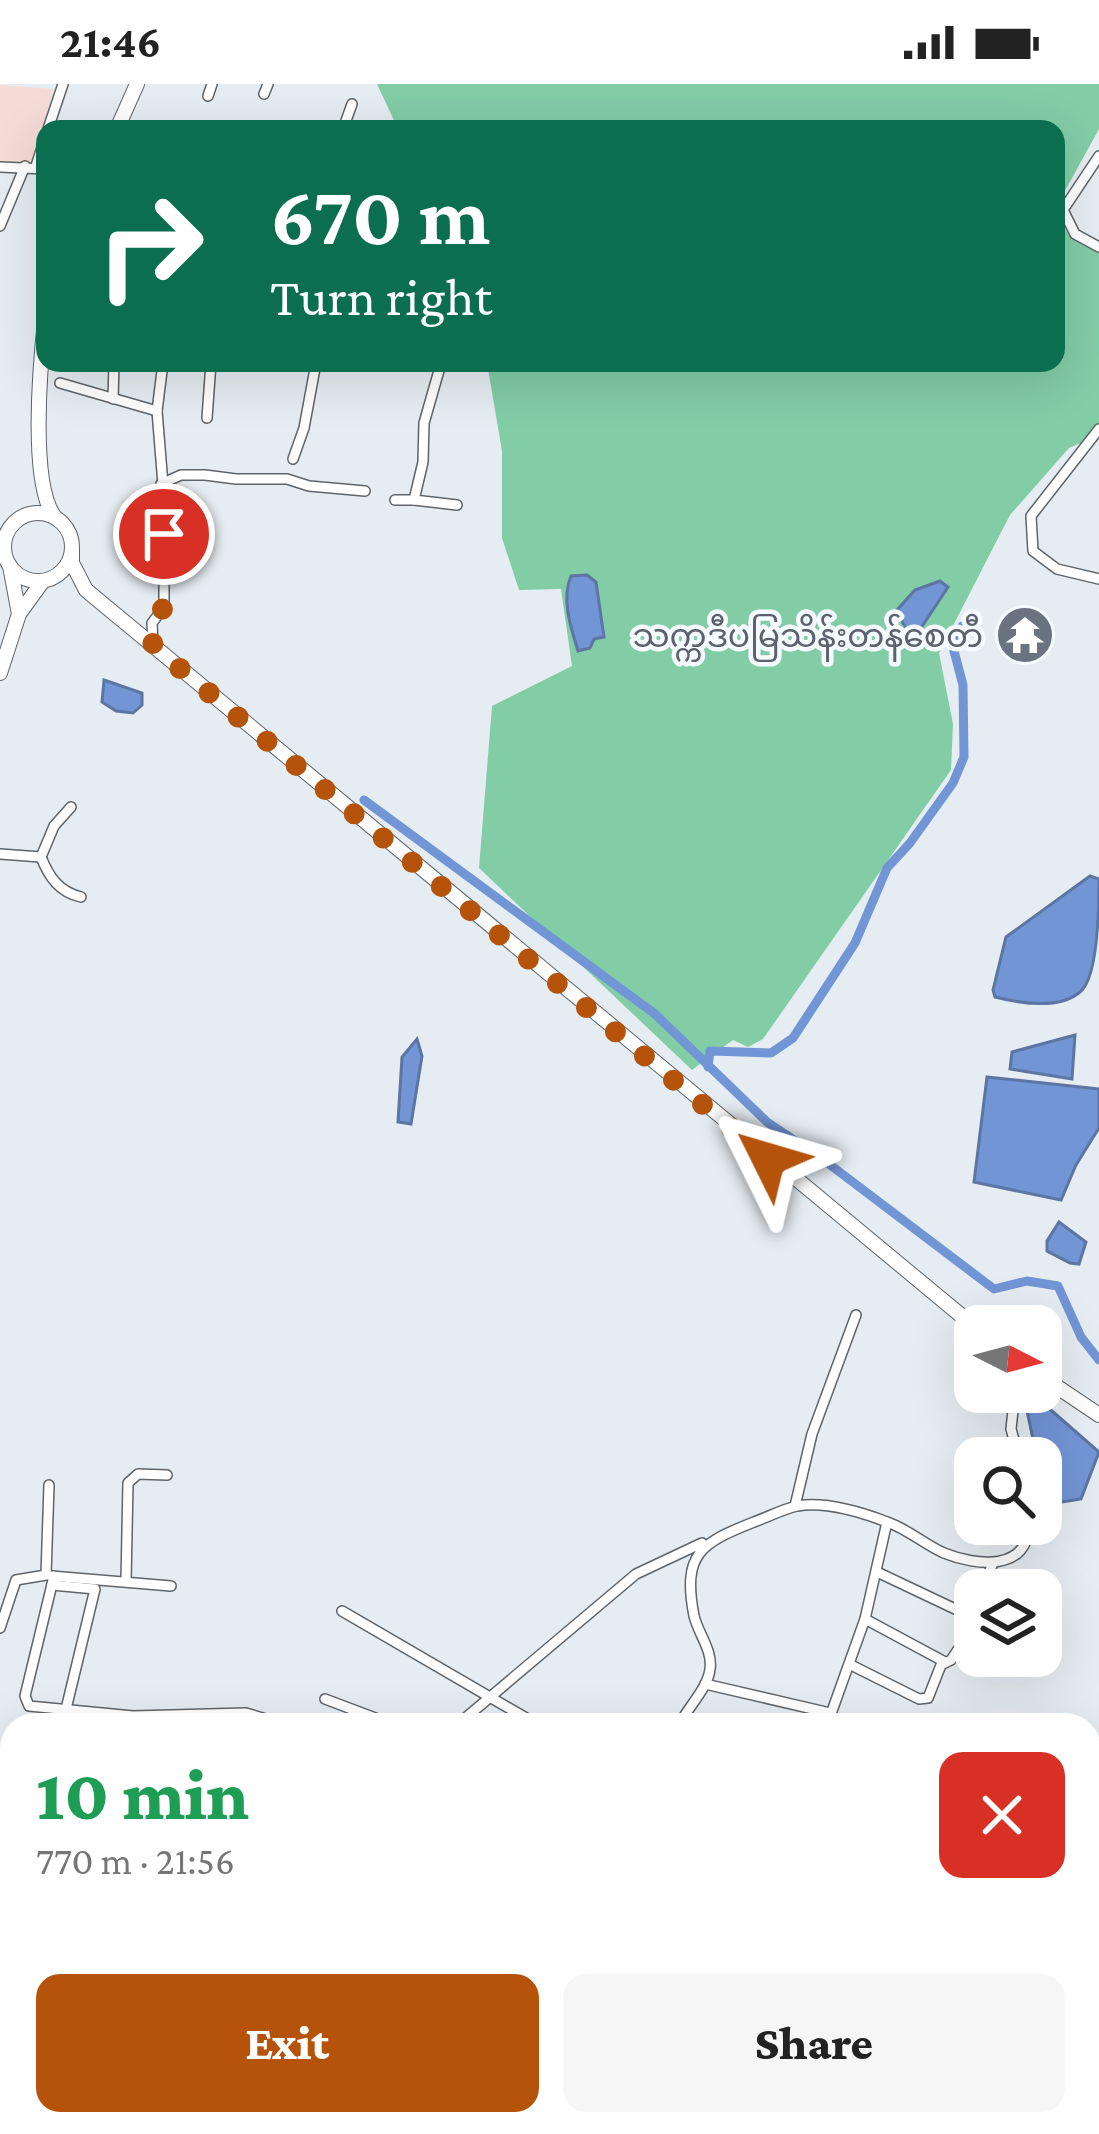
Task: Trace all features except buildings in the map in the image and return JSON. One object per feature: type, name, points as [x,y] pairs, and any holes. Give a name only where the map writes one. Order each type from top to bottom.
[{"type":"main road","points":[[121,120],[137,84]]},
{"type":"main road","points":[[43,372],[40,476],[46,505],[68,531],[72,563],[86,590],[954,1310]]},
{"type":"main road","points":[[19,614],[2,539],[24,516],[40,476]]},
{"type":"main road","points":[[0,509],[24,516],[54,516]]},
{"type":"main road","points":[[0,674],[19,614],[45,580],[64,570],[72,551]]},
{"type":"main road","points":[[10,566],[19,575],[86,590]]},
{"type":"main road","points":[[1062,1390],[1099,1415]]},
{"type":"street","points":[[51,120],[63,84]]},
{"type":"street","points":[[208,96],[212,84]]},
{"type":"street","points":[[346,120],[352,104]]},
{"type":"street","points":[[1065,208],[1099,156]]},
{"type":"street","points":[[0,166],[35,167],[0,226]]},
{"type":"street","points":[[1065,212],[1075,234],[1099,247]]},
{"type":"street","points":[[113,399],[114,372]]},
{"type":"street","points":[[153,646],[152,623],[164,607],[157,411],[162,372]]},
{"type":"street","points":[[207,418],[211,372]]},
{"type":"street","points":[[293,459],[314,372]]},
{"type":"street","points":[[414,500],[421,481],[424,423],[439,372]]},
{"type":"street","points":[[60,383],[157,411]]},
{"type":"street","points":[[1099,429],[1031,516],[1033,551],[1057,569],[1099,579]]},
{"type":"street","points":[[161,484],[181,475],[206,475],[287,478],[309,486],[365,491]]},
{"type":"street","points":[[394,500],[457,505]]},
{"type":"street","points":[[71,807],[54,826],[41,857],[50,878],[81,897]]},
{"type":"street","points":[[0,854],[41,857]]},
{"type":"street","points":[[795,1506],[812,1434],[856,1315]]},
{"type":"street","points":[[127,1581],[128,1484],[139,1474],[166,1475]]},
{"type":"street","points":[[49,1485],[51,1578],[25,1696],[29,1706],[105,1713]]},
{"type":"street","points":[[470,1713],[636,1574],[795,1506],[837,1508],[887,1522],[941,1552],[993,1563],[1010,1561],[1024,1545]]},
{"type":"street","points":[[830,1713],[866,1619],[887,1522]]},
{"type":"street","points":[[687,1713],[711,1666],[694,1616],[693,1575],[695,1558],[712,1538]]},
{"type":"street","points":[[991,1569],[993,1563]]},
{"type":"street","points":[[877,1572],[954,1604]]},
{"type":"street","points":[[51,1578],[95,1589],[66,1709]]},
{"type":"street","points":[[0,1628],[16,1580],[171,1586]]},
{"type":"street","points":[[342,1611],[520,1713]]},
{"type":"street","points":[[866,1619],[945,1662]]},
{"type":"street","points":[[850,1665],[924,1699],[945,1662],[954,1656]]},
{"type":"street","points":[[705,1684],[807,1713]]},
{"type":"street","points":[[325,1699],[362,1713]]},
{"type":"shaded area","points":[[0,85],[53,89],[45,120],[36,120],[34,163],[0,165]]},
{"type":"green space","points":[[377,84],[1099,84],[1099,129],[1065,191],[1065,120],[394,120]]},
{"type":"green space","points":[[1065,228],[1069,236],[1099,249],[1099,435],[1069,448],[1010,515],[939,653],[953,724],[951,770],[763,1039],[748,1047],[733,1040],[692,1070],[479,868],[492,706],[572,666],[561,589],[519,590],[502,538],[502,451],[489,372],[1065,372]]},
{"type":"water","points":[[587,575],[596,582],[604,637],[578,651],[567,594],[571,576]]},
{"type":"water","points":[[940,581],[948,587],[913,640],[896,611],[915,590]]},
{"type":"water","points":[[104,680],[142,693],[142,705],[133,713],[116,711],[102,702]]},
{"type":"water","points":[[1090,876],[1099,879],[1097,939],[1091,971],[1080,992],[1050,1003],[995,997],[1006,937]]},
{"type":"water","points":[[1075,1035],[1072,1079],[1010,1069],[1012,1052]]},
{"type":"water","points":[[417,1039],[422,1056],[411,1124],[398,1122],[402,1057]]},
{"type":"water","points":[[987,1077],[1099,1089],[1099,1128],[1061,1200],[974,1182]]},
{"type":"water","points":[[1059,1222],[1086,1242],[1079,1264],[1047,1251],[1047,1241]]},
{"type":"water","points":[[1027,1413],[1054,1413],[1099,1452],[1081,1499],[1062,1502],[1062,1437],[1033,1437]]},
{"type":"waterway","points":[[708,1067],[710,1051],[771,1053],[793,1038],[855,943],[887,868],[953,783],[964,757],[963,685],[954,651],[962,626]]},
{"type":"waterway","points":[[364,800],[655,1014],[767,1122],[994,1289],[1027,1281],[1058,1286],[1081,1337],[1099,1360]]},
{"type":"place","name":"သက္ကဒီပမြသိန်းတန်စေတီ","points":[[1025,635]]},
{"type":"route","points":[[164,534],[164,607],[152,623],[153,646],[768,1159]]}]
